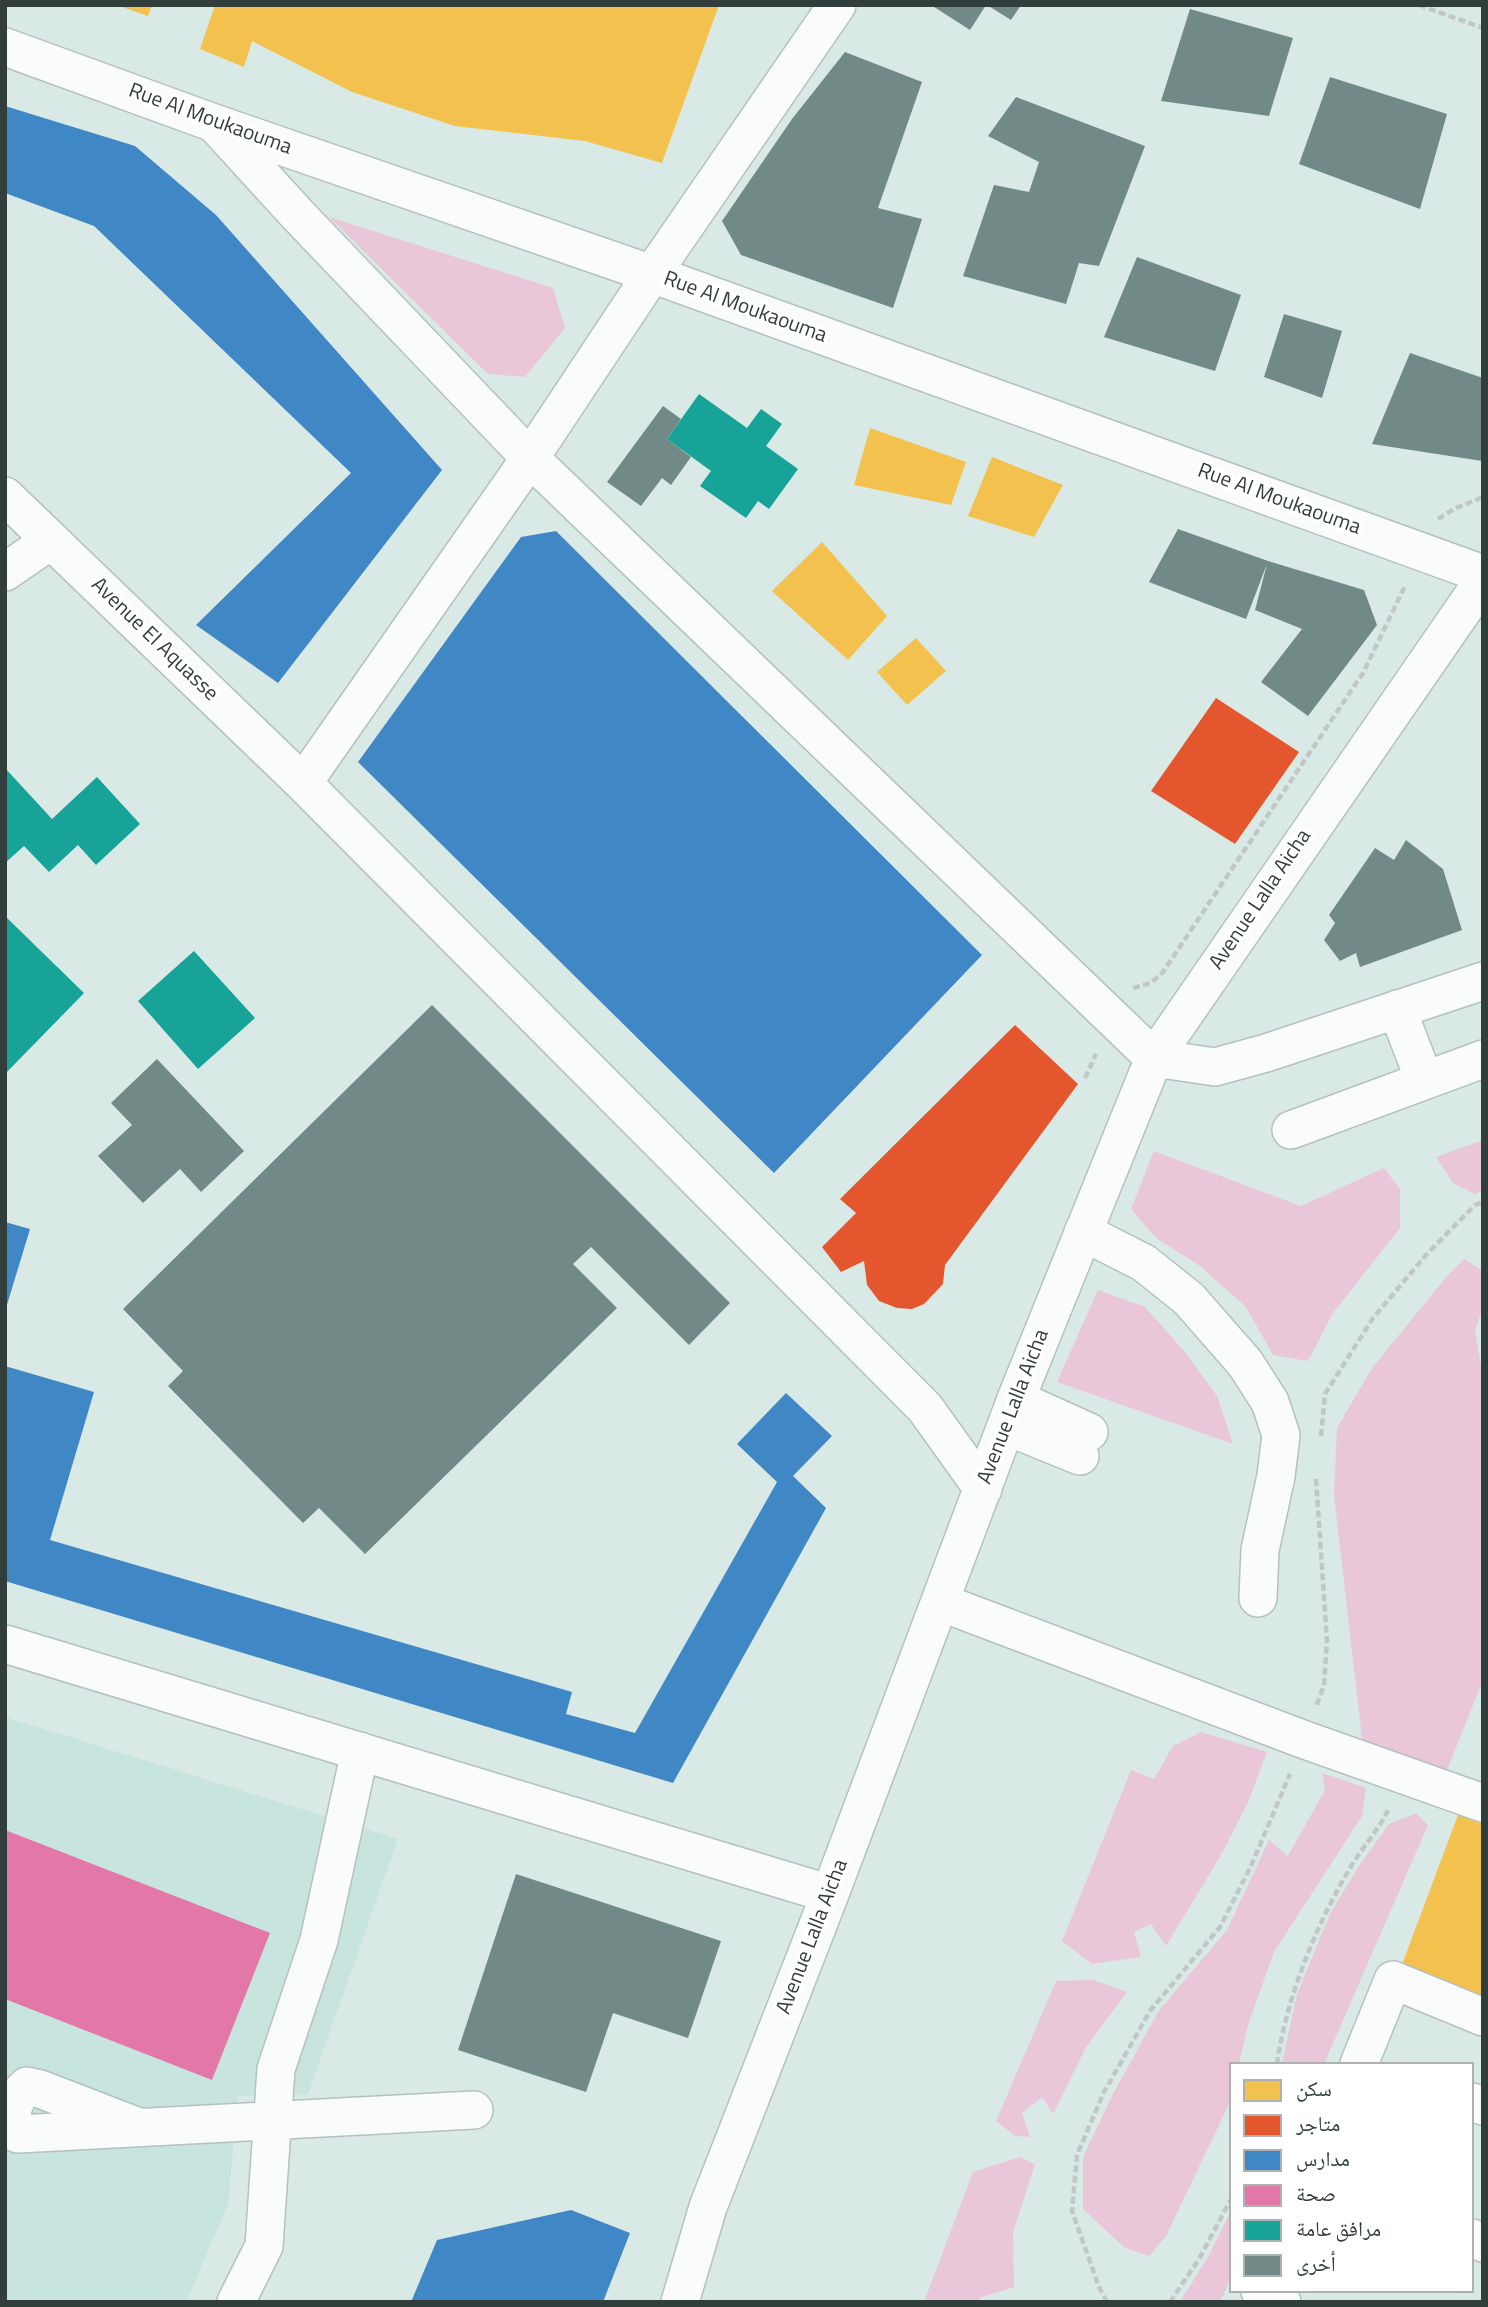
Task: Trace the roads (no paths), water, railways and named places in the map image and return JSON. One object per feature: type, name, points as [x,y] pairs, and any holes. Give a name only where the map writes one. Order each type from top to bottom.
[{"type":"street","points":[[303,783],[530,458],[652,274],[837,5]]},
{"type":"street","name":"Rue Al Moukaouma","points":[[5,47],[214,123],[652,274],[1483,574]]},
{"type":"street","points":[[214,123],[530,458],[1154,1058],[1215,1067],[1266,1053],[1483,981]]},
{"type":"street","name":"Avenue El Aquasse","points":[[5,496],[303,783],[925,1408],[983,1489]]},
{"type":"street","points":[[5,572],[50,541]]},
{"type":"street","name":"Avenue Lalla Aicha","points":[[680,2302],[708,2207],[830,1894],[1011,1412],[1154,1058],[1483,581]]},
{"type":"street","points":[[1396,1010],[1424,1079]]},
{"type":"street","points":[[1291,1130],[1483,1059]]},
{"type":"street","points":[[1083,1232],[1144,1263],[1189,1299],[1245,1363],[1270,1402],[1281,1434],[1276,1476],[1261,1550],[1258,1598]]},
{"type":"street","points":[[1011,1412],[1085,1444]]},
{"type":"street","points":[[940,1602],[1305,1740],[1483,1803]]},
{"type":"street","points":[[5,1644],[830,1894]]},
{"type":"street","points":[[236,2302],[264,2246],[276,2069],[318,1940],[360,1751]]},
{"type":"street","points":[[1365,2062],[1393,1980],[1483,2017]]},
{"type":"street","points":[[136,2126],[474,2110]]},
{"type":"street","points":[[1263,2293],[1282,2302]]}]
